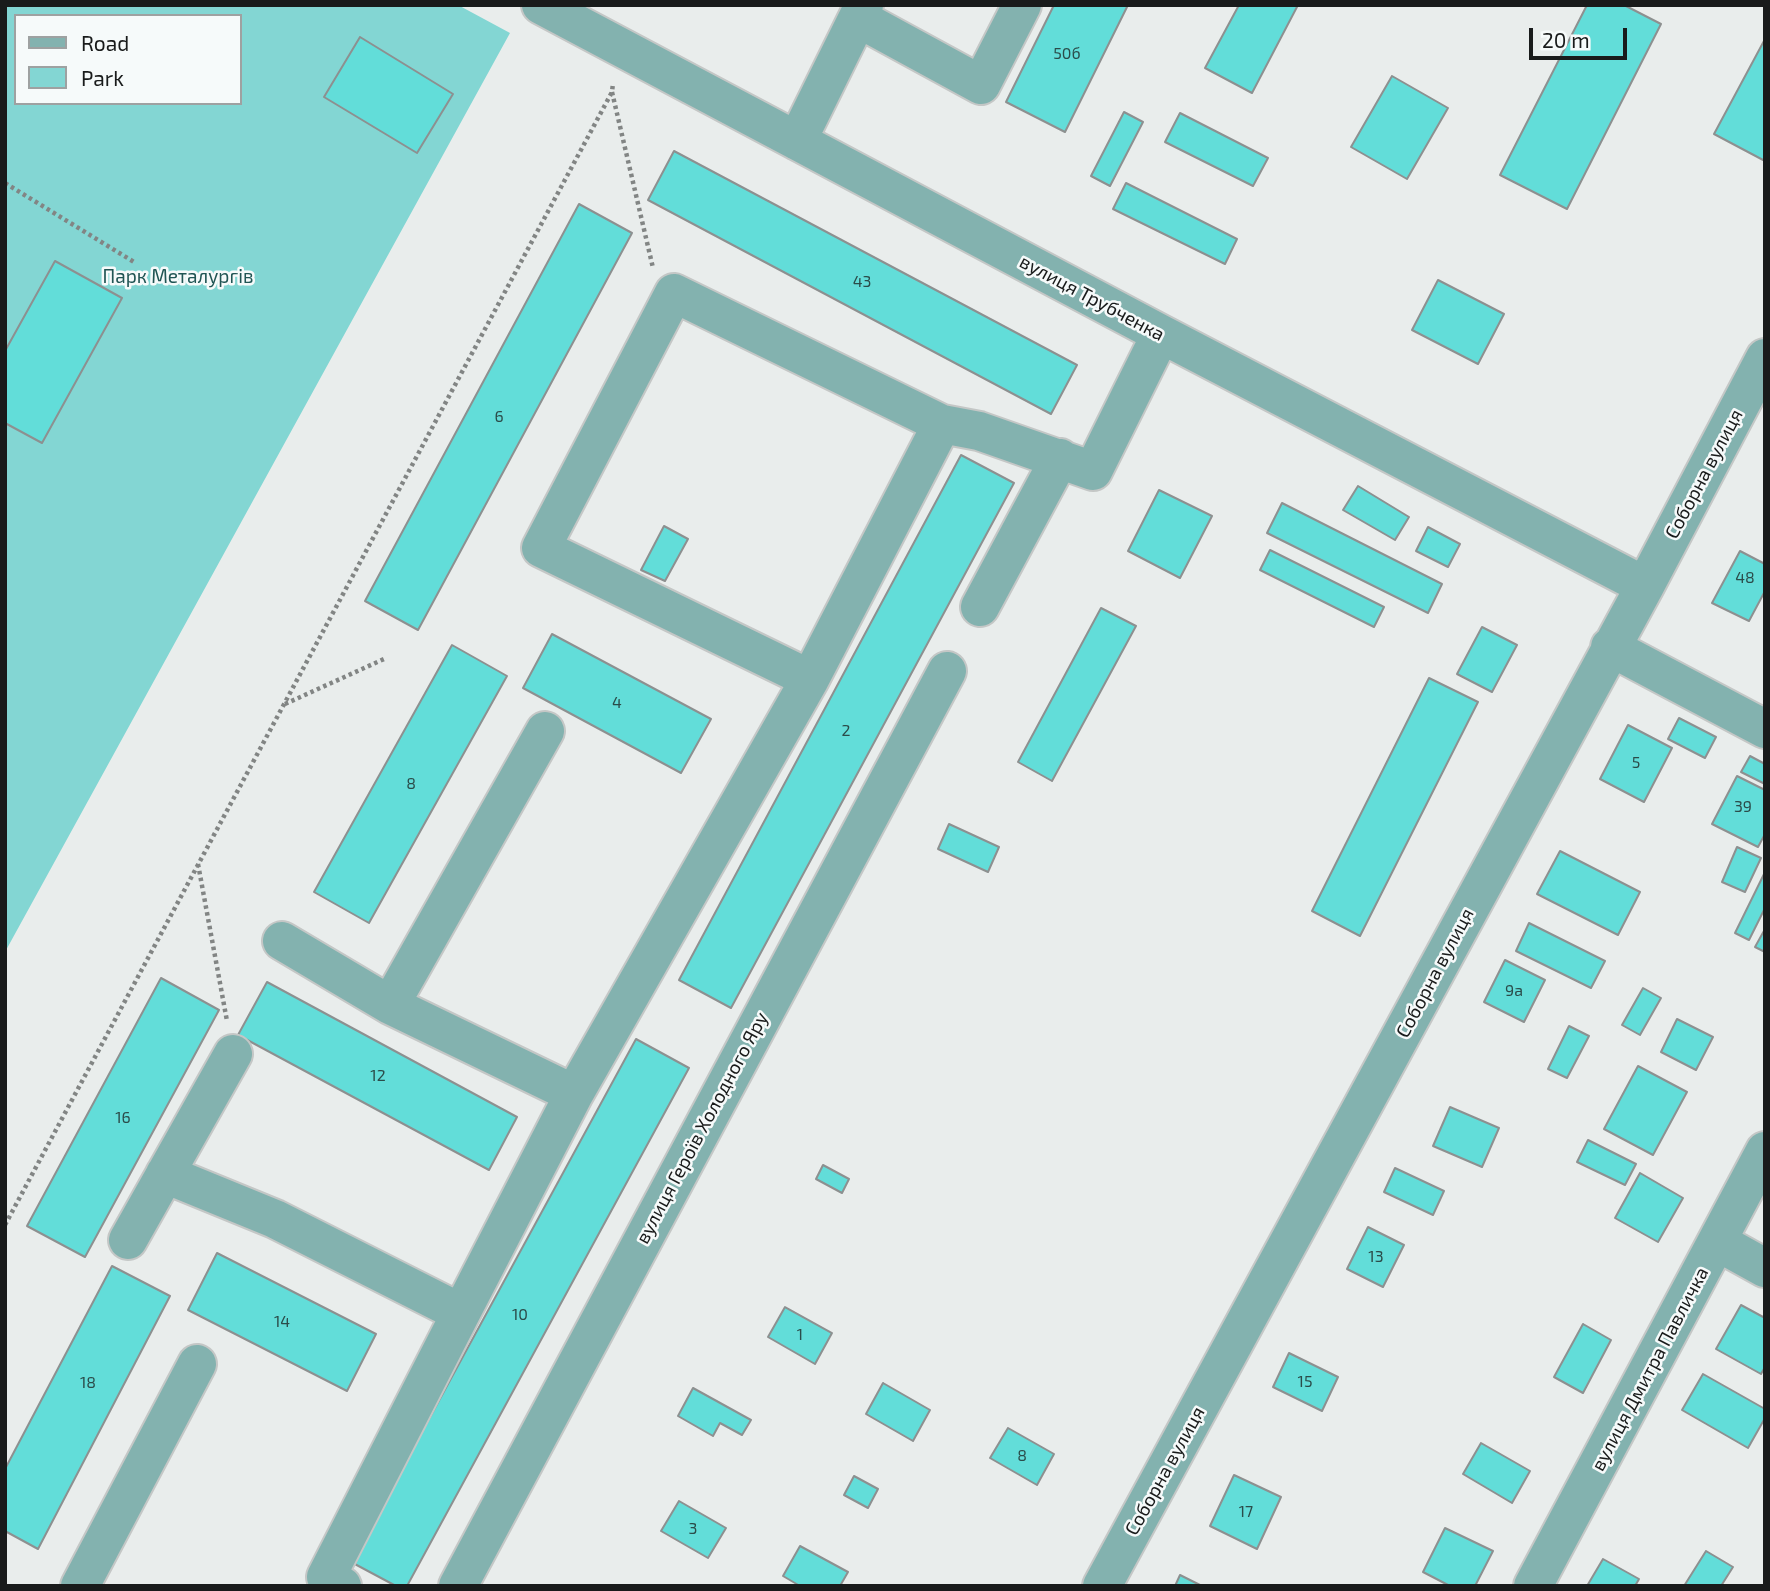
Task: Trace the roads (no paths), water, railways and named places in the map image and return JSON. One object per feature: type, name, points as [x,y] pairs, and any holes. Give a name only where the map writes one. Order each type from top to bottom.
[{"type":"street","name":"вулиця Трубченка","points":[[541,5],[1161,334],[1645,586]]},
{"type":"street","points":[[797,141],[861,11],[981,85],[1022,5]]},
{"type":"street","points":[[810,679],[541,548],[674,293],[942,424],[979,431],[1093,471],[1161,334]]},
{"type":"street","name":"Соборна вулиця","points":[[1102,1586],[1645,586],[1765,358]]},
{"type":"street","points":[[342,1586],[326,1577],[574,1094],[810,679],[942,424]]},
{"type":"street","points":[[980,607],[1060,458]]},
{"type":"street","points":[[1610,647],[1765,729]]},
{"type":"street","name":"вулиця Героїв Холодного Яру","points":[[458,1586],[947,671]]},
{"type":"street","points":[[390,1005],[545,731]]},
{"type":"street","points":[[282,941],[390,1005],[574,1094]]},
{"type":"street","points":[[128,1240],[233,1055]]},
{"type":"street","name":"вулиця Дмитра Павличка","points":[[1533,1586],[1765,1151]]},
{"type":"street","points":[[165,1174],[275,1219],[461,1313]]},
{"type":"street","points":[[1718,1242],[1765,1268]]},
{"type":"street","points":[[80,1586],[197,1364]]},
{"type":"park label","name":"Парк Металургів","points":[[178,277]]}]
